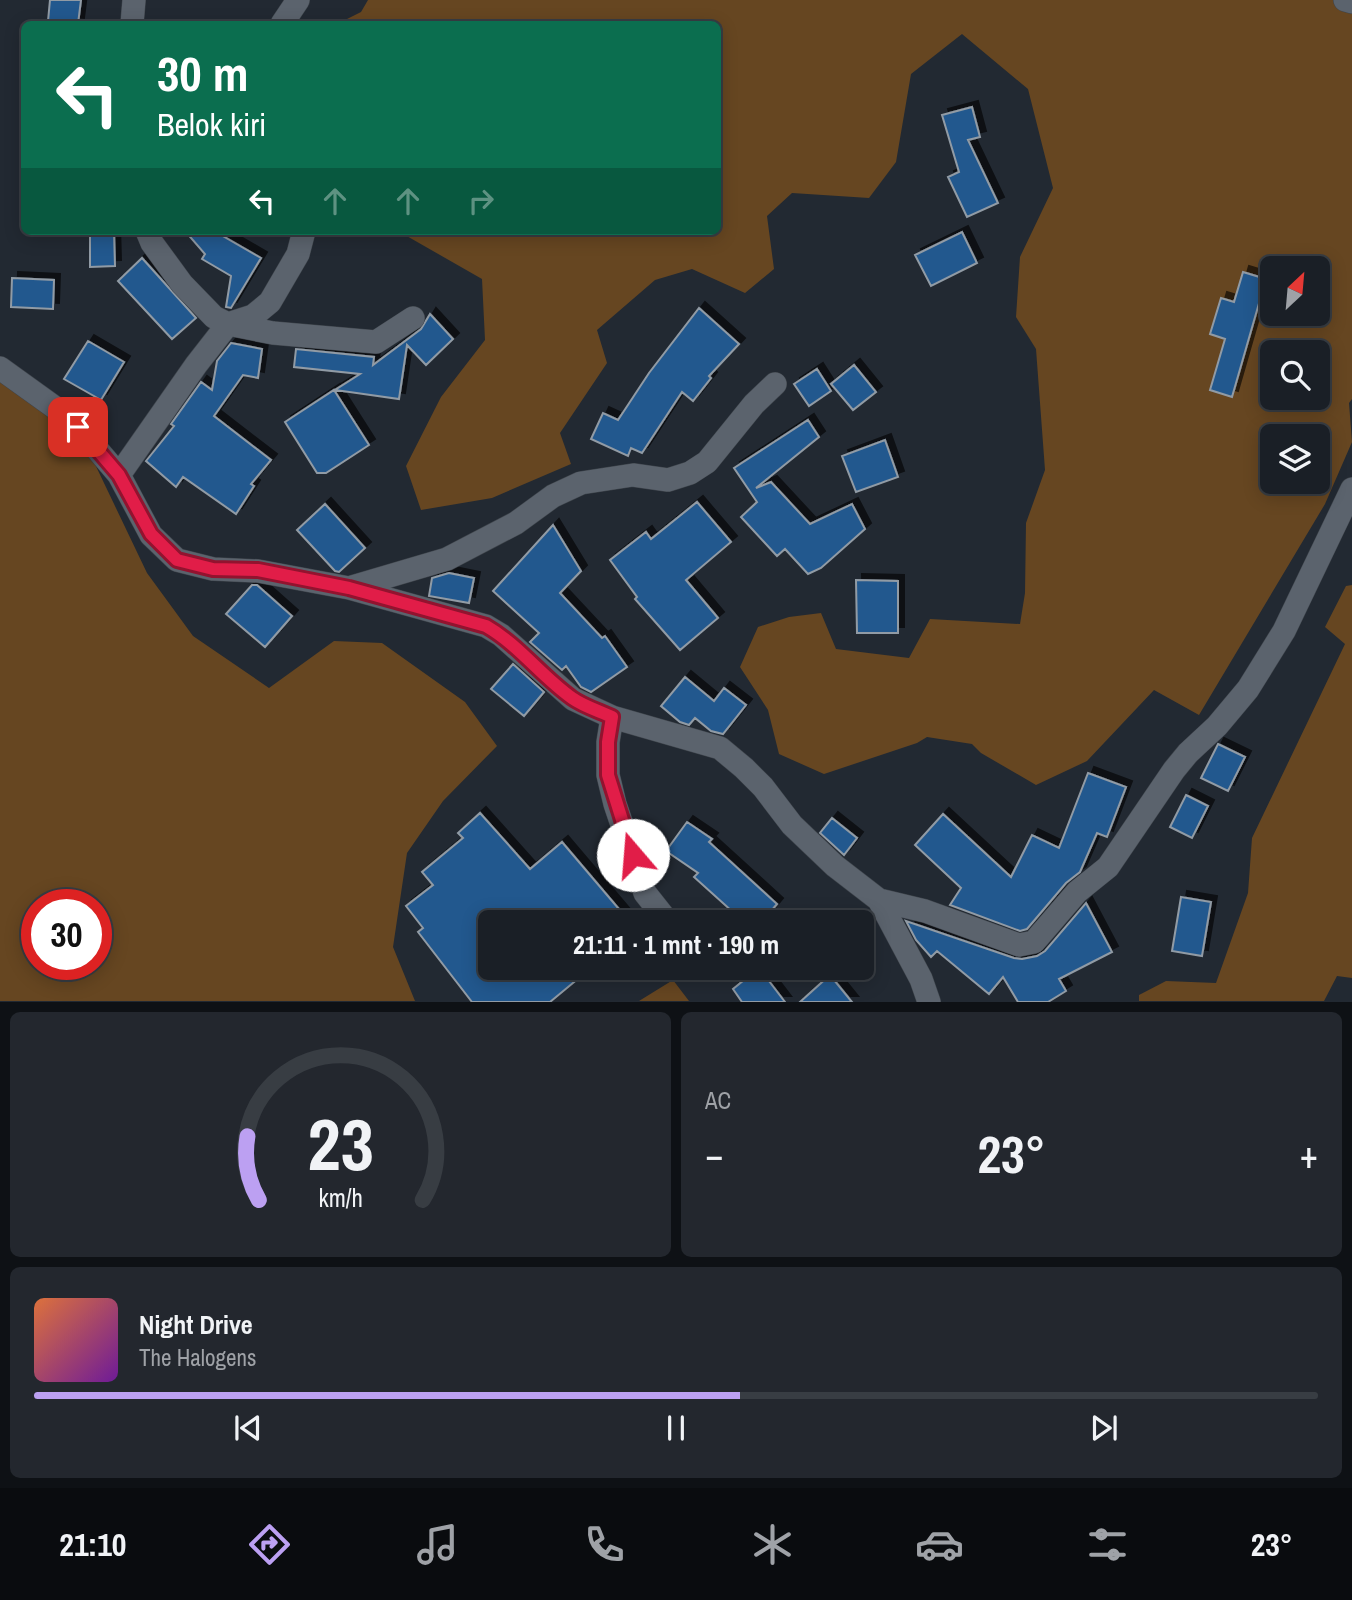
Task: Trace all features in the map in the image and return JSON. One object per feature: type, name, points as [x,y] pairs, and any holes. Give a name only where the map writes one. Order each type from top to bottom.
[{"type":"street","points":[[132,21],[134,0]]},
{"type":"street","points":[[284,21],[298,0]]},
{"type":"street","points":[[1345,0],[1352,2]]},
{"type":"street","points":[[149,235],[183,284],[214,317],[228,324],[273,334],[376,342],[413,318]]},
{"type":"street","points":[[119,475],[195,365],[228,324],[253,316],[270,302],[298,254],[303,235]]},
{"type":"street","points":[[0,368],[68,417],[119,475],[151,534],[177,560],[213,569],[258,570],[349,588],[486,626],[528,657],[573,699],[612,717],[720,748],[763,787],[792,825],[835,866],[880,900],[925,911],[1019,945],[1034,942],[1077,892],[1108,867],[1174,770],[1248,689],[1284,631],[1352,489]]},
{"type":"street","points":[[349,588],[447,559],[516,523],[553,496],[581,483],[632,475],[668,480],[690,473],[707,462],[754,404],[775,384]]},
{"type":"street","points":[[612,717],[608,742],[608,775],[645,893],[658,910]]},
{"type":"street","points":[[880,900],[921,979],[929,1002]]},
{"type":"shaded area","points":[[368,0],[1352,0],[1352,399],[1349,403],[1352,442],[1330,493],[1330,424],[1260,424],[1260,494],[1329,494],[1199,715],[1154,690],[1087,761],[1036,785],[981,753],[972,744],[927,737],[917,743],[824,774],[779,754],[768,710],[740,667],[758,627],[789,617],[821,613],[836,649],[909,658],[930,619],[1020,624],[1025,593],[1026,523],[1045,470],[1036,349],[1016,317],[1020,257],[1053,188],[1028,89],[962,34],[911,74],[896,162],[869,198],[792,193],[767,216],[774,269],[745,293],[692,269],[655,280],[597,330],[607,363],[560,433],[571,464],[492,498],[421,510],[406,466],[441,397],[485,340],[482,279],[405,235],[721,235],[721,21],[343,21],[361,12]]},
{"type":"shaded area","points":[[0,379],[53,418],[93,460],[147,573],[193,636],[269,688],[334,641],[382,643],[465,702],[497,746],[443,801],[407,853],[393,947],[415,1001],[0,1001]]},
{"type":"shaded area","points":[[1352,585],[1352,978],[1337,976],[1324,1001],[1139,1001],[1139,995],[1166,981],[1216,983],[1248,893],[1252,838],[1345,644],[1325,627],[1346,586]]},
{"type":"shaded area","points":[[673,980],[689,1001],[639,1001]]},
{"type":"building","points":[[50,0],[81,0],[78,21],[48,21]]},
{"type":"building","points":[[972,107],[980,137],[968,140],[998,203],[967,217],[948,177],[959,172],[942,115]]},
{"type":"building","points":[[962,232],[977,263],[931,286],[915,255]]},
{"type":"building","points":[[90,235],[114,235],[115,266],[90,267]]},
{"type":"building","points":[[188,235],[221,235],[261,258],[231,308],[226,307],[231,276],[202,259],[205,254]]},
{"type":"building","points":[[142,258],[196,318],[172,339],[118,281]]},
{"type":"building","points":[[1243,272],[1260,277],[1260,300],[1232,397],[1210,390],[1225,339],[1210,334],[1221,298],[1234,302]]},
{"type":"building","points":[[12,278],[54,280],[53,309],[11,307]]},
{"type":"building","points":[[699,308],[739,344],[709,376],[711,378],[693,401],[682,392],[642,453],[631,448],[628,456],[591,439],[603,413],[618,420],[649,373]]},
{"type":"building","points":[[430,314],[453,339],[426,365],[407,345],[399,399],[335,390],[360,374],[294,367],[296,349],[374,357],[373,365],[421,329]]},
{"type":"building","points":[[88,341],[124,362],[101,400],[64,379]]},
{"type":"building","points":[[231,343],[262,349],[258,378],[243,375],[214,416],[271,460],[251,484],[254,486],[236,514],[183,477],[176,487],[146,461],[174,426],[171,424],[201,382],[212,390],[217,361]]},
{"type":"building","points":[[854,365],[876,392],[853,410],[831,384]]},
{"type":"building","points":[[817,369],[831,391],[809,406],[794,384]]},
{"type":"building","points":[[334,390],[369,445],[326,473],[317,473],[285,422]]},
{"type":"building","points":[[808,420],[819,437],[756,488],[771,482],[810,524],[852,504],[865,529],[821,568],[808,574],[785,549],[777,556],[741,517],[757,502],[734,468]]},
{"type":"building","points":[[885,440],[898,477],[856,492],[842,456]]},
{"type":"building","points":[[697,502],[731,542],[686,580],[718,618],[680,650],[635,599],[637,597],[610,560],[646,532],[651,539]]},
{"type":"building","points":[[325,504],[365,548],[339,572],[335,571],[297,530]]},
{"type":"building","points":[[553,525],[581,571],[560,593],[602,638],[605,636],[627,667],[591,692],[581,687],[566,666],[562,670],[530,642],[539,633],[493,591]]},
{"type":"building","points":[[449,573],[474,578],[469,603],[429,596],[432,578]]},
{"type":"building","points":[[856,580],[898,581],[898,633],[857,633]]},
{"type":"building","points":[[252,585],[257,585],[292,616],[265,647],[226,614]]},
{"type":"building","points":[[513,664],[544,692],[524,716],[491,689]]},
{"type":"building","points":[[685,677],[714,701],[724,688],[746,705],[723,734],[711,731],[695,718],[689,725],[680,722],[661,706]]},
{"type":"building","points":[[1218,744],[1245,757],[1228,791],[1201,778]]},
{"type":"building","points":[[1088,773],[1126,787],[1107,837],[1097,833],[1080,872],[1066,883],[1027,929],[1020,931],[950,905],[961,888],[915,845],[943,814],[1011,877],[1032,835],[1059,848]]},
{"type":"building","points":[[1186,795],[1208,806],[1192,838],[1170,827]]},
{"type":"building","points":[[480,813],[530,869],[562,842],[620,910],[478,910],[478,980],[577,980],[550,1002],[472,1002],[418,932],[423,928],[406,906],[433,885],[422,872],[463,838],[458,833]]},
{"type":"building","points":[[832,818],[857,838],[844,855],[820,833]]},
{"type":"building","points":[[687,822],[712,839],[709,842],[777,904],[772,910],[731,910],[694,877],[698,873],[666,851]]},
{"type":"building","points":[[1181,897],[1211,902],[1202,956],[1172,951]]},
{"type":"building","points":[[1086,903],[1112,952],[1059,979],[1066,991],[1048,1002],[1018,1002],[1003,977],[989,994],[937,951],[931,957],[916,940],[906,921],[1022,959],[1045,951]]},
{"type":"building","points":[[744,980],[768,980],[785,1002],[742,1002],[733,989]]},
{"type":"building","points":[[824,980],[834,980],[852,1002],[800,1002]]},
{"type":"route","points":[[78,427],[119,475],[151,534],[177,560],[213,569],[258,570],[349,588],[486,626],[528,657],[573,699],[612,717],[608,742],[608,775],[633,855]]}]
